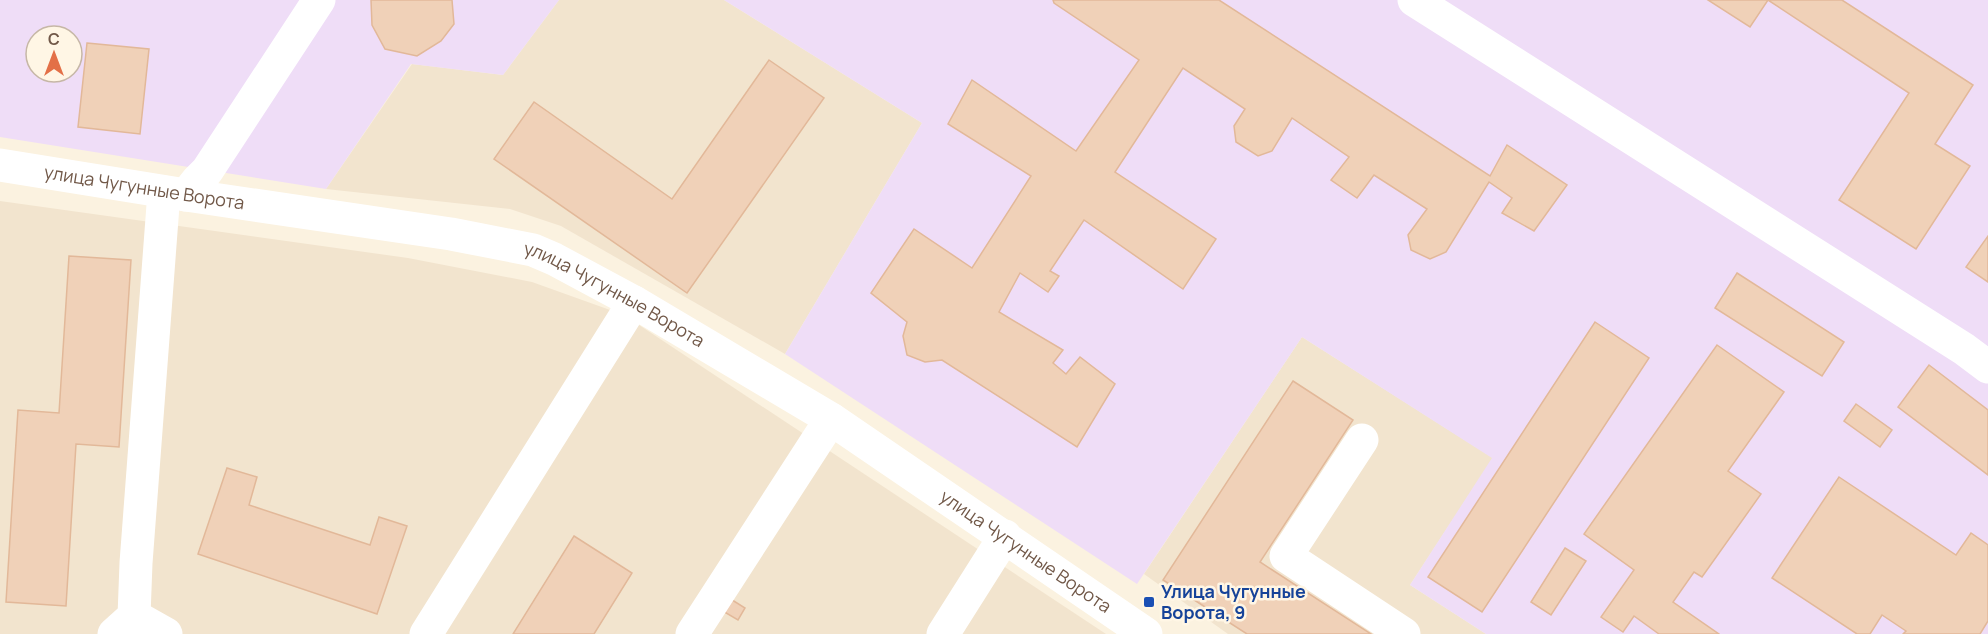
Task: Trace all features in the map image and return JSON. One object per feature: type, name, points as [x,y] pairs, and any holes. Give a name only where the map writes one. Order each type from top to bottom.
[{"type":"street","points":[[166,634],[124,625],[136,563],[175,193],[207,171],[319,0]]},
{"type":"street","points":[[1414,0],[1964,349],[1988,367]]},
{"type":"street","name":"улица Чугунные Ворота","points":[[0,165],[451,234],[533,250],[634,302],[831,419],[1146,634]]},
{"type":"street","points":[[426,634],[634,302]]},
{"type":"street","points":[[692,634],[831,419]]},
{"type":"street","points":[[1362,440],[1286,556],[1404,634]]},
{"type":"street","points":[[943,634],[1005,536]]},
{"type":"shaded area","points":[[0,0],[559,0],[503,75],[411,64],[326,189],[0,137]]},
{"type":"shaded area","points":[[559,0],[724,0],[922,123],[785,354],[561,226],[510,209],[326,189],[412,64],[503,75]]},
{"type":"shaded area","points":[[724,0],[1988,0],[1988,634],[1486,634],[1410,585],[1492,458],[1302,337],[1137,584],[785,354],[922,123]]},
{"type":"shaded area","points":[[0,201],[408,258],[532,282],[624,315],[1106,634],[0,634]]},
{"type":"shaded area","points":[[1302,337],[1493,458],[1410,585],[1486,634],[1228,634],[1144,574]]},
{"type":"building","points":[[371,0],[452,0],[454,24],[441,41],[417,56],[385,49],[372,25]]},
{"type":"building","points":[[1053,0],[1219,0],[1490,176],[1507,145],[1567,185],[1534,231],[1502,213],[1512,198],[1489,182],[1446,252],[1430,259],[1411,250],[1408,235],[1427,209],[1374,175],[1357,198],[1331,180],[1349,157],[1292,118],[1272,151],[1258,156],[1236,142],[1234,126],[1245,109],[1183,68],[1115,172],[1216,239],[1183,289],[1084,220],[1050,271],[1059,276],[1048,292],[1020,273],[999,312],[1063,350],[1053,363],[1066,374],[1080,357],[1115,384],[1077,447],[942,360],[925,362],[907,355],[903,336],[907,322],[871,293],[914,229],[972,268],[1031,176],[948,124],[972,80],[1076,151],[1139,60],[1054,3]]},
{"type":"building","points":[[1708,0],[1768,0],[1750,27]]},
{"type":"building","points":[[1768,0],[1842,0],[1973,85],[1935,144],[1970,166],[1916,249],[1839,200],[1909,93]]},
{"type":"building","points":[[87,43],[149,49],[140,134],[78,127]]},
{"type":"building","points":[[769,60],[824,98],[687,293],[494,159],[534,102],[672,199]]},
{"type":"building","points":[[1988,236],[1988,282],[1966,267]]},
{"type":"building","points":[[69,256],[131,260],[119,447],[76,444],[66,606],[6,602],[18,410],[59,413]]},
{"type":"building","points":[[1737,273],[1844,342],[1822,376],[1715,308]]},
{"type":"building","points":[[1595,322],[1649,358],[1482,612],[1428,577]]},
{"type":"building","points":[[1717,345],[1784,392],[1728,471],[1761,494],[1702,577],[1694,572],[1673,602],[1719,634],[1659,634],[1634,616],[1623,632],[1601,617],[1634,570],[1584,534]]},
{"type":"building","points":[[1929,365],[1988,410],[1988,475],[1898,407]]},
{"type":"building","points":[[1293,381],[1353,420],[1260,562],[1371,634],[1247,634],[1163,580]]},
{"type":"building","points":[[1856,404],[1892,430],[1880,447],[1844,421]]},
{"type":"building","points":[[227,468],[257,477],[249,505],[370,545],[379,517],[407,526],[377,614],[198,554]]},
{"type":"building","points":[[1839,477],[1956,555],[1971,533],[1988,545],[1988,621],[1980,634],[1903,634],[1906,631],[1882,615],[1870,634],[1857,634],[1772,578]]},
{"type":"building","points":[[574,536],[632,573],[594,634],[513,634]]},
{"type":"building","points":[[1565,548],[1586,561],[1551,615],[1531,602]]},
{"type":"building","points":[[729,598],[745,608],[738,620],[721,610]]},
{"type":"place","name":"Улица Чугунные Ворота, 9","points":[[1149,602]]}]
